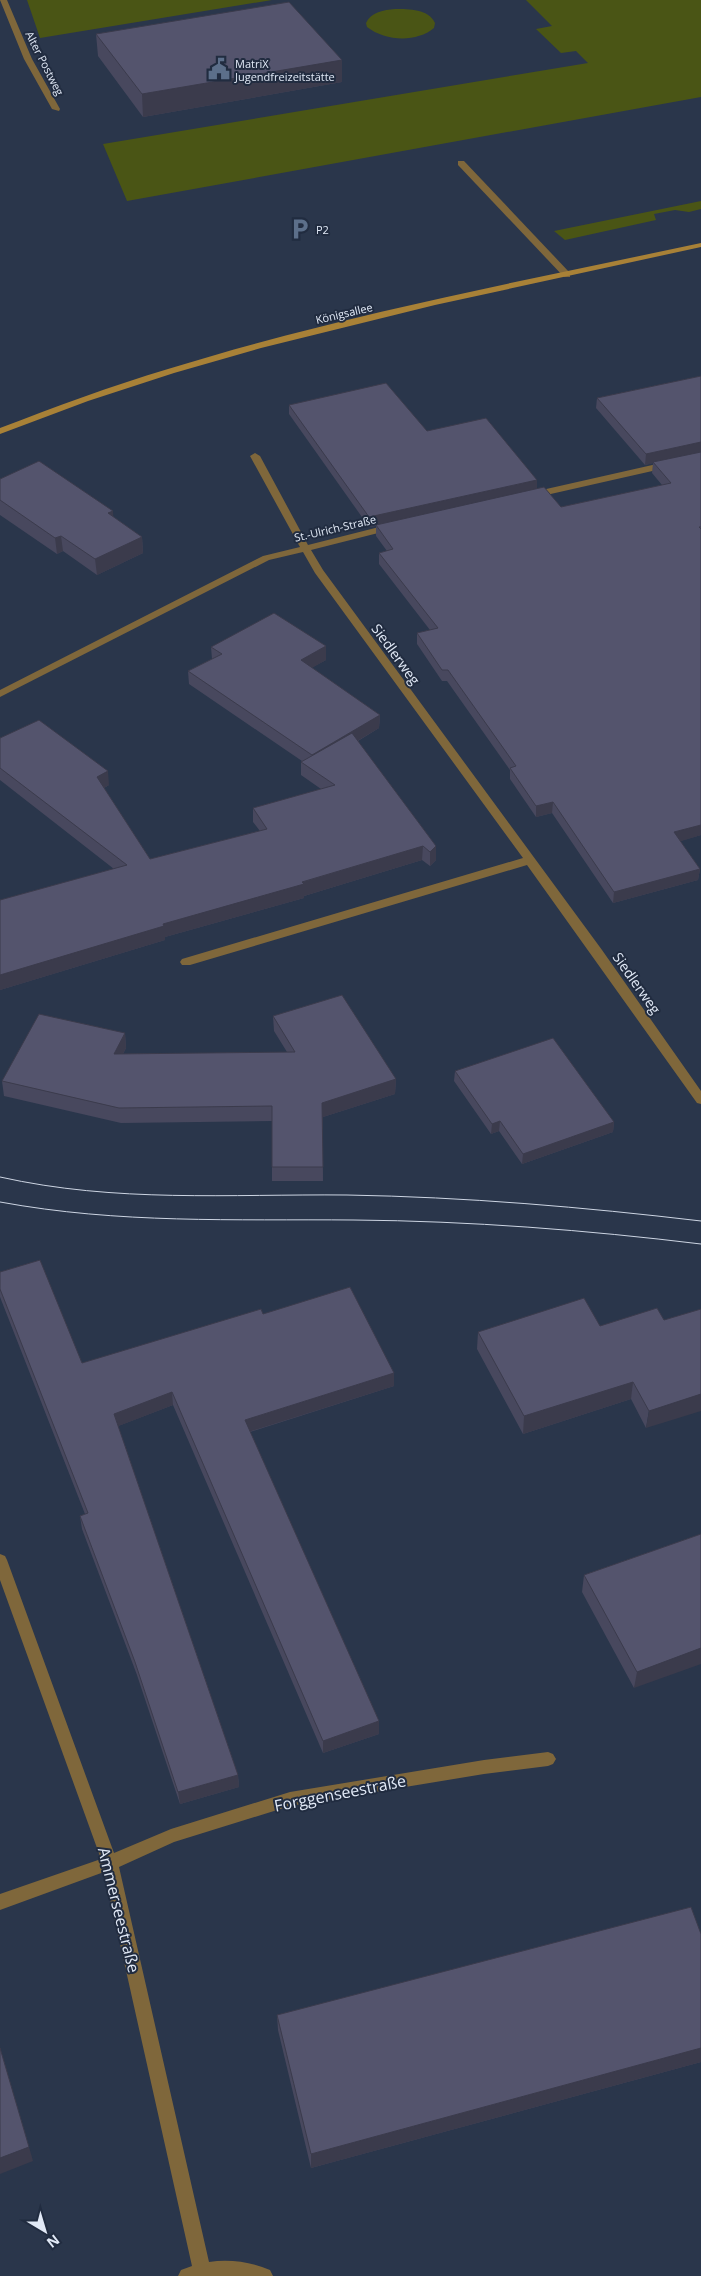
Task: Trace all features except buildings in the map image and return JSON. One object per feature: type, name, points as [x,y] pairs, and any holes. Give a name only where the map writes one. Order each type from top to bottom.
[{"type":"street","name":"Alter Postweg","points":[[3,0],[28,59],[56,109]]},
{"type":"street","points":[[461,162],[567,275]]},
{"type":"street","name":"Königsallee","points":[[0,431],[66,404],[267,342],[701,245]]},
{"type":"street","name":"Siedlerweg","points":[[255,456],[318,572],[530,860],[701,1100]]},
{"type":"street","points":[[527,496],[701,457]]},
{"type":"street","name":"St.-Ulrich-Straße","points":[[0,694],[266,558],[402,525]]},
{"type":"street","points":[[186,962],[530,860]]},
{"type":"street","name":"Ammerseestraße","points":[[0,1560],[110,1863],[194,2273],[246,2270],[264,2276]]},
{"type":"street","name":"Forggenseestraße","points":[[0,1902],[110,1863],[171,1836],[290,1799],[484,1767],[548,1759]]},
{"type":"green space","points":[[27,0],[272,0],[40,38]]},
{"type":"green space","points":[[526,0],[701,0],[701,97],[127,201],[103,144],[588,63],[576,51],[561,53],[536,29],[552,26]]},
{"type":"green space","points":[[395,9],[423,12],[432,18],[435,23],[434,28],[418,36],[401,38],[383,35],[367,27],[368,19],[374,14]]},
{"type":"green space","points":[[701,201],[701,209],[689,212],[675,210],[654,214],[656,220],[565,240],[554,231]]},
{"type":"tram line","points":[[0,1177],[87,1191],[130,1194],[216,1196],[347,1195],[480,1200],[612,1211],[701,1221]]},
{"type":"tram line","points":[[0,1202],[89,1214],[133,1217],[484,1224],[615,1234],[701,1244]]},
{"type":"place","name":"MatriX Jugendfreizeitstätte","points":[[219,69]]},
{"type":"place","name":"P2","points":[[300,229]]}]
